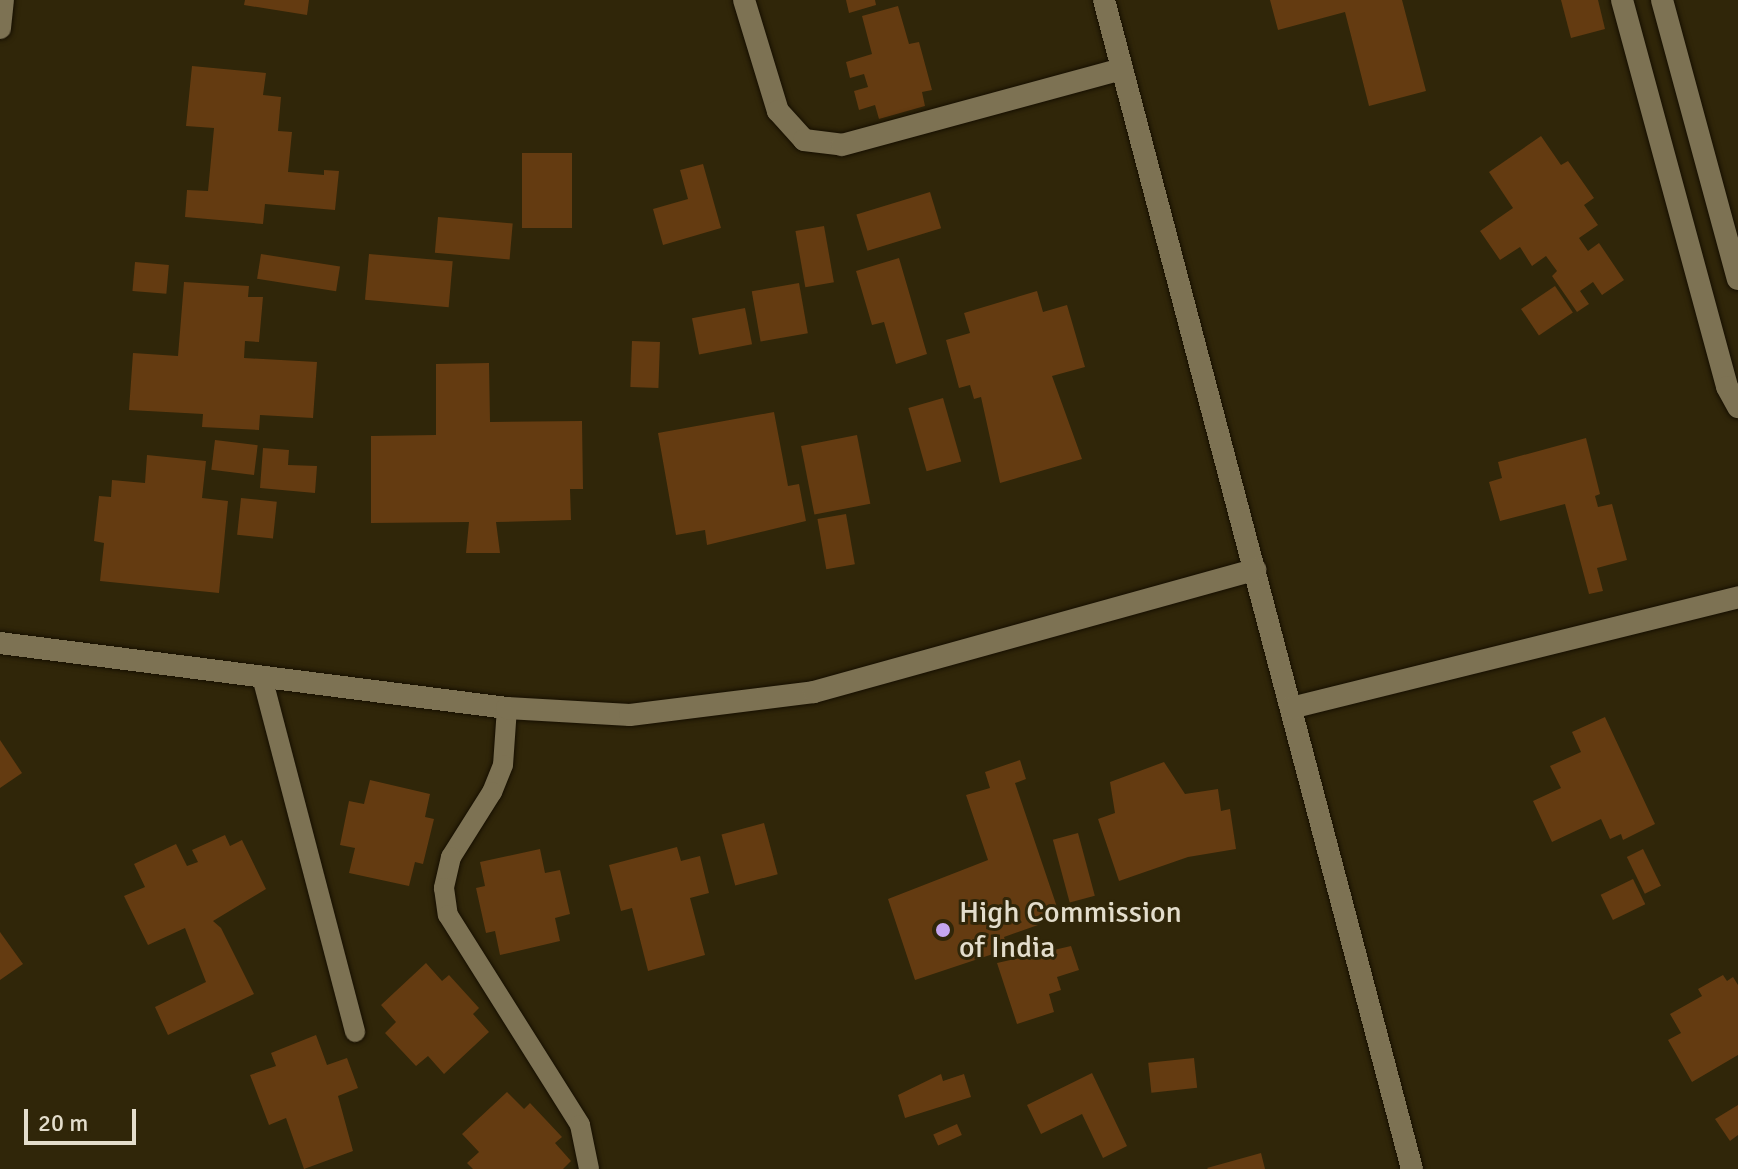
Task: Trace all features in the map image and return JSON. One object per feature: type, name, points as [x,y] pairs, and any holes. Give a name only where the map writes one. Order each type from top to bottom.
[{"type":"street","points":[[0,28],[3,0]]},
{"type":"street","points":[[744,0],[778,111],[804,140],[842,145],[1122,69]]},
{"type":"street","points":[[1104,0],[1412,1169]]},
{"type":"street","points":[[1622,0],[1727,387],[1738,407]]},
{"type":"street","points":[[1662,0],[1728,198],[1738,279]]},
{"type":"street","points":[[0,643],[507,708],[630,715],[814,692],[1255,570]]},
{"type":"street","points":[[1291,708],[1738,597]]},
{"type":"lane","points":[[262,677],[355,1032]]},
{"type":"lane","points":[[507,708],[503,765],[492,792],[451,857],[444,888],[448,915],[580,1125],[589,1169]]},
{"type":"building","points":[[245,0],[309,0],[307,15],[244,5]]},
{"type":"building","points":[[846,0],[875,0],[876,5],[849,13]]},
{"type":"building","points":[[1270,0],[1402,0],[1426,91],[1369,106],[1345,12],[1278,30]]},
{"type":"building","points":[[1561,0],[1598,0],[1605,29],[1571,38]]},
{"type":"building","points":[[898,6],[909,44],[919,42],[932,90],[922,92],[925,106],[879,119],[875,105],[859,110],[854,91],[868,87],[864,74],[850,78],[846,62],[872,54],[862,16]]},
{"type":"building","points":[[192,66],[266,73],[263,95],[281,97],[278,131],[292,132],[288,172],[324,175],[324,170],[339,171],[335,210],[265,204],[263,224],[185,217],[187,190],[208,191],[214,128],[186,126]]},
{"type":"building","points":[[1541,136],[1561,165],[1568,161],[1594,198],[1584,205],[1598,225],[1579,238],[1588,251],[1599,243],[1624,280],[1602,295],[1593,282],[1580,291],[1589,304],[1577,312],[1552,276],[1557,271],[1546,256],[1532,266],[1520,247],[1500,260],[1480,231],[1513,208],[1489,172]]},
{"type":"building","points":[[522,153],[572,153],[572,228],[522,228]]},
{"type":"building","points":[[703,164],[721,228],[663,245],[653,209],[688,199],[680,170]]},
{"type":"building","points":[[930,192],[941,228],[867,251],[856,215]]},
{"type":"building","points":[[438,217],[513,224],[510,259],[435,253]]},
{"type":"building","points":[[824,226],[834,282],[805,287],[795,231]]},
{"type":"building","points":[[261,254],[340,267],[336,291],[257,279]]},
{"type":"building","points":[[369,254],[453,261],[449,307],[365,300]]},
{"type":"building","points":[[899,258],[927,354],[896,364],[884,322],[872,325],[856,271]]},
{"type":"building","points":[[135,262],[169,265],[166,294],[132,291]]},
{"type":"building","points":[[184,282],[249,286],[248,297],[263,297],[259,342],[245,341],[244,358],[317,362],[313,418],[260,415],[259,430],[202,427],[203,414],[129,410],[133,353],[178,356]]},
{"type":"building","points":[[799,283],[808,333],[761,342],[752,291]]},
{"type":"building","points":[[1555,286],[1573,313],[1539,335],[1521,309]]},
{"type":"building","points":[[1037,291],[1043,312],[1067,305],[1085,367],[1052,376],[1082,459],[1000,483],[981,397],[974,399],[970,385],[959,388],[946,340],[970,333],[964,313]]},
{"type":"building","points":[[745,308],[752,344],[699,355],[692,318]]},
{"type":"building","points":[[632,341],[660,342],[658,388],[630,387]]},
{"type":"building","points":[[489,363],[490,422],[582,421],[583,489],[570,489],[571,520],[496,522],[500,553],[466,553],[469,522],[371,523],[371,436],[436,435],[436,364]]},
{"type":"building","points":[[943,398],[961,461],[927,471],[908,408]]},
{"type":"building","points":[[774,412],[788,486],[799,484],[806,521],[707,545],[705,530],[676,535],[658,433]]},
{"type":"building","points":[[857,435],[870,504],[814,515],[801,446]]},
{"type":"building","points":[[1586,438],[1600,494],[1595,496],[1598,507],[1612,504],[1627,560],[1597,568],[1603,591],[1589,594],[1565,504],[1500,521],[1489,482],[1502,478],[1498,462]]},
{"type":"building","points":[[215,440],[258,445],[254,475],[211,470]]},
{"type":"building","points":[[263,448],[289,450],[288,465],[317,466],[315,493],[260,488]]},
{"type":"building","points":[[147,455],[206,461],[202,498],[228,501],[219,593],[100,581],[104,543],[94,541],[99,496],[111,497],[112,480],[145,483]]},
{"type":"building","points":[[241,498],[277,502],[273,539],[237,535]]},
{"type":"building","points":[[846,514],[855,564],[826,569],[817,519]]},
{"type":"building","points":[[1605,717],[1655,824],[1623,840],[1621,834],[1610,839],[1601,819],[1552,842],[1533,801],[1561,788],[1550,766],[1581,752],[1572,732]]},
{"type":"building","points":[[0,740],[22,773],[0,788]]},
{"type":"building","points":[[1020,760],[1026,779],[1015,783],[1058,910],[1036,917],[1038,925],[1004,937],[1008,949],[915,980],[888,899],[988,860],[966,795],[990,788],[985,772]]},
{"type":"building","points":[[1164,762],[1185,794],[1218,789],[1221,811],[1230,809],[1236,849],[1188,857],[1119,881],[1098,819],[1115,813],[1110,782]]},
{"type":"building","points":[[370,780],[430,794],[425,817],[434,819],[423,864],[415,862],[409,886],[349,873],[355,848],[340,845],[349,801],[364,804]]},
{"type":"building","points":[[764,823],[778,874],[735,886],[721,834]]},
{"type":"building","points":[[1078,833],[1095,896],[1070,903],[1053,840]]},
{"type":"building","points":[[225,835],[230,846],[242,840],[266,889],[213,921],[221,928],[254,994],[168,1035],[155,1007],[206,982],[185,928],[148,945],[124,896],[145,887],[134,864],[176,844],[187,866],[198,862],[192,850]]},
{"type":"building","points":[[677,847],[681,861],[700,856],[709,893],[690,898],[705,955],[648,971],[632,908],[621,911],[609,865]]},
{"type":"building","points":[[540,849],[545,873],[560,870],[570,914],[555,918],[560,941],[500,955],[495,931],[486,933],[476,888],[485,886],[480,862]]},
{"type":"building","points":[[1643,849],[1661,886],[1645,894],[1627,857]]},
{"type":"building","points":[[1633,879],[1645,904],[1613,920],[1601,895]]},
{"type":"building","points":[[0,932],[23,964],[0,980]]},
{"type":"building","points":[[1071,946],[1079,970],[1057,977],[1061,990],[1049,994],[1054,1012],[1017,1024],[997,963]]},
{"type":"building","points":[[426,963],[442,981],[449,975],[479,1008],[473,1014],[489,1032],[444,1074],[428,1056],[416,1066],[385,1033],[396,1022],[381,1005]]},
{"type":"building","points":[[1723,975],[1727,981],[1733,977],[1738,985],[1738,1055],[1692,1082],[1668,1040],[1681,1033],[1670,1014],[1702,996],[1698,989]]},
{"type":"building","points":[[316,1035],[327,1065],[347,1058],[358,1088],[338,1096],[353,1151],[304,1169],[286,1118],[269,1125],[250,1075],[276,1066],[271,1053]]},
{"type":"building","points":[[1194,1058],[1197,1088],[1151,1093],[1148,1063]]},
{"type":"building","points":[[1092,1073],[1127,1146],[1103,1158],[1082,1114],[1041,1134],[1027,1105]]},
{"type":"building","points":[[941,1074],[943,1081],[964,1074],[971,1097],[905,1118],[898,1095]]},
{"type":"building","points":[[507,1092],[524,1109],[530,1103],[562,1137],[555,1143],[571,1161],[563,1169],[473,1169],[467,1163],[479,1152],[462,1134]]},
{"type":"building","points":[[1738,1105],[1738,1135],[1730,1141],[1715,1119]]},
{"type":"building","points":[[957,1124],[962,1135],[938,1146],[933,1135]]},
{"type":"building","points":[[1261,1153],[1265,1169],[1207,1168]]},
{"type":"place","name":"High Commission of India","points":[[943,930]]}]
